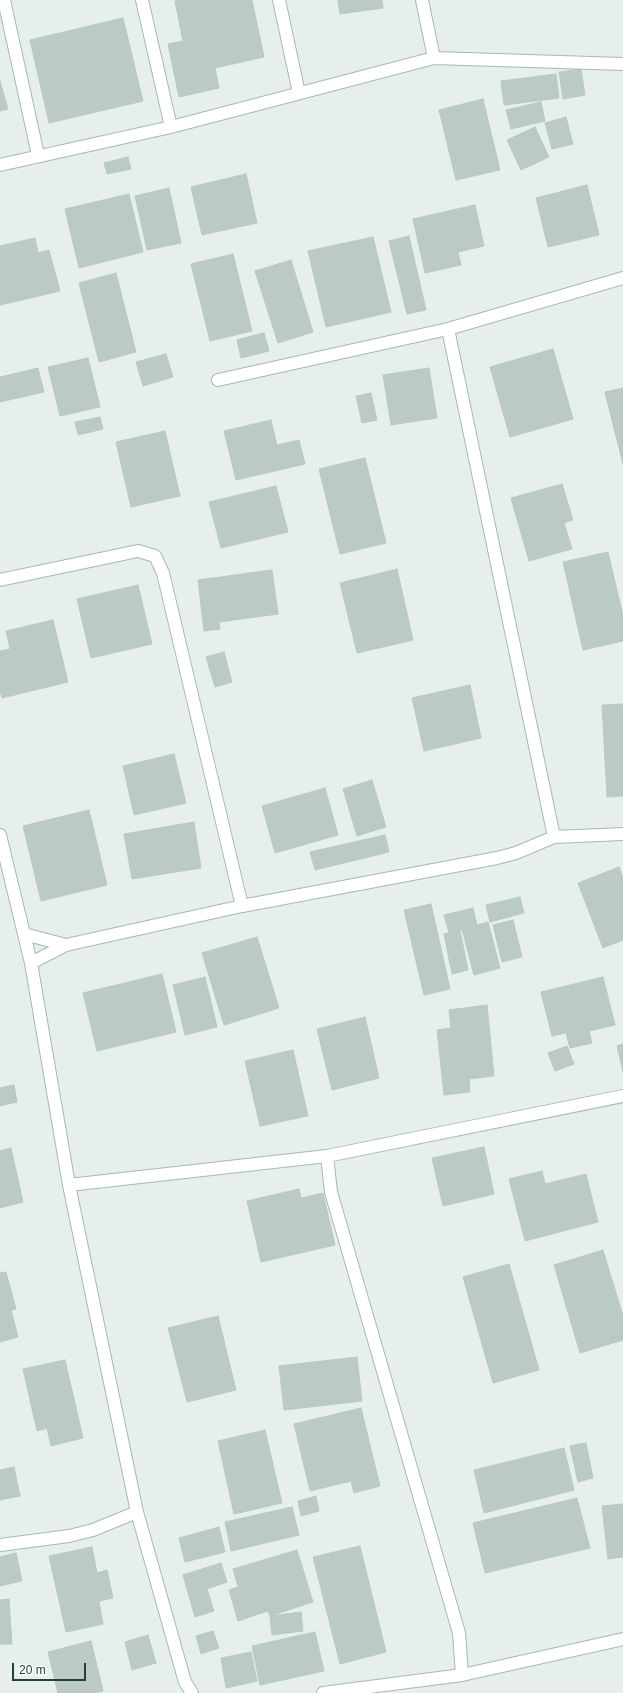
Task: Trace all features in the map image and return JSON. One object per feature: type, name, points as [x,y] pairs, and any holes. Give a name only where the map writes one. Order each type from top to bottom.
[{"type":"street","points":[[142,0],[172,127]]},
{"type":"street","points":[[279,0],[299,93]]},
{"type":"street","points":[[422,0],[434,58]]},
{"type":"street","points":[[3,3],[38,155]]},
{"type":"street","points":[[0,165],[38,155],[172,127],[434,58],[623,64]]},
{"type":"street","points":[[218,380],[448,329],[623,278]]},
{"type":"street","points":[[448,329],[554,837]]},
{"type":"street","points":[[0,580],[138,551],[155,556],[163,573],[242,906]]},
{"type":"street","points":[[31,963],[66,944],[242,906],[497,858],[516,853],[554,837],[623,834]]},
{"type":"street","points":[[0,835],[31,963],[69,1186],[137,1512],[185,1682],[192,1693]]},
{"type":"street","points":[[24,934],[66,944]]},
{"type":"street","points":[[69,1186],[327,1156],[623,1096]]},
{"type":"street","points":[[327,1156],[331,1192],[459,1633],[462,1675]]},
{"type":"street","points":[[0,1545],[69,1536],[93,1530],[137,1512]]},
{"type":"street","points":[[323,1693],[462,1675],[623,1639]]},
{"type":"building","points":[[252,0],[264,57],[215,68],[219,88],[179,97],[168,44],[183,41],[175,1]]},
{"type":"building","points":[[338,0],[382,0],[383,8],[340,14]]},
{"type":"building","points":[[123,18],[143,101],[49,123],[30,40]]},
{"type":"building","points":[[581,69],[585,95],[563,99],[559,72]]},
{"type":"building","points":[[556,74],[559,98],[504,105],[501,81]]},
{"type":"building","points":[[0,81],[8,109],[0,111]]},
{"type":"building","points":[[483,99],[500,170],[456,180],[439,110]]},
{"type":"building","points":[[541,102],[545,121],[511,129],[506,110]]},
{"type":"building","points":[[566,117],[573,144],[552,149],[545,123]]},
{"type":"building","points":[[535,127],[549,157],[521,170],[507,140]]},
{"type":"building","points":[[128,157],[131,169],[107,174],[104,163]]},
{"type":"building","points":[[246,174],[257,223],[202,235],[191,187]]},
{"type":"building","points":[[587,185],[599,235],[548,247],[536,198]]},
{"type":"building","points":[[169,188],[181,243],[147,250],[135,196]]},
{"type":"building","points":[[129,194],[143,252],[79,268],[65,209]]},
{"type":"building","points":[[475,205],[484,246],[458,252],[461,265],[425,273],[413,219]]},
{"type":"building","points":[[409,236],[426,310],[407,314],[389,241]]},
{"type":"building","points":[[373,237],[391,312],[326,327],[308,251]]},
{"type":"building","points":[[35,238],[38,253],[49,250],[60,291],[0,305],[0,246]]},
{"type":"building","points":[[233,254],[252,331],[210,341],[191,264]]},
{"type":"building","points":[[291,260],[313,332],[278,343],[255,271]]},
{"type":"building","points":[[116,273],[136,352],[99,362],[79,283]]},
{"type":"building","points":[[264,333],[269,351],[241,358],[237,340]]},
{"type":"building","points":[[553,349],[573,419],[510,437],[490,367]]},
{"type":"building","points":[[166,354],[173,377],[143,386],[136,362]]},
{"type":"building","points":[[88,358],[100,407],[60,416],[48,367]]},
{"type":"building","points":[[38,368],[44,392],[0,402],[0,377]]},
{"type":"building","points":[[429,368],[437,418],[391,425],[383,375]]},
{"type":"building","points":[[623,388],[623,464],[605,392]]},
{"type":"building","points":[[371,393],[377,420],[362,423],[356,396]]},
{"type":"building","points":[[100,417],[103,429],[78,435],[75,422]]},
{"type":"building","points":[[271,420],[277,445],[299,440],[305,464],[236,480],[224,431]]},
{"type":"building","points":[[165,431],[180,496],[131,507],[116,442]]},
{"type":"building","points":[[365,458],[386,543],[340,554],[319,469]]},
{"type":"building","points":[[562,484],[573,520],[564,523],[572,549],[529,561],[511,498]]},
{"type":"building","points":[[276,486],[288,532],[221,548],[209,502]]},
{"type":"building","points":[[608,552],[623,616],[623,641],[583,650],[563,562]]},
{"type":"building","points":[[397,569],[413,640],[357,653],[340,583]]},
{"type":"building","points":[[272,570],[278,614],[219,622],[220,629],[204,631],[198,580]]},
{"type":"building","points":[[138,585],[152,644],[91,658],[77,599]]},
{"type":"building","points":[[53,620],[68,682],[2,698],[0,691],[0,651],[10,649],[6,631]]},
{"type":"building","points":[[224,652],[232,682],[215,687],[206,657]]},
{"type":"building","points":[[470,685],[481,738],[424,751],[412,698]]},
{"type":"building","points":[[623,704],[623,796],[607,797],[602,705]]},
{"type":"building","points":[[174,754],[186,803],[134,815],[123,766]]},
{"type":"building","points":[[372,780],[386,827],[357,836],[343,789]]},
{"type":"building","points":[[325,788],[338,835],[275,853],[262,806]]},
{"type":"building","points":[[89,810],[107,885],[41,901],[23,826]]},
{"type":"building","points":[[194,822],[201,868],[132,879],[124,834]]},
{"type":"building","points":[[385,835],[389,852],[315,870],[310,852]]},
{"type":"building","points":[[619,867],[623,878],[623,940],[603,948],[578,883]]},
{"type":"building","points":[[520,897],[524,913],[490,922],[486,905]]},
{"type":"building","points":[[431,904],[450,989],[424,995],[404,910]]},
{"type":"building","points":[[473,908],[477,925],[488,922],[500,968],[474,975],[462,929],[449,932],[444,915]]},
{"type":"building","points":[[513,920],[522,957],[502,962],[493,925]]},
{"type":"building","points":[[460,930],[468,970],[452,974],[444,934]]},
{"type":"building","points":[[257,937],[279,1008],[224,1025],[202,953]]},
{"type":"building","points":[[162,974],[176,1032],[97,1051],[83,993]]},
{"type":"building","points":[[205,977],[217,1027],[185,1035],[173,985]]},
{"type":"building","points":[[603,977],[615,1025],[589,1031],[592,1043],[570,1048],[566,1033],[552,1036],[541,992]]},
{"type":"building","points":[[487,1005],[494,1076],[469,1079],[470,1092],[444,1095],[437,1030],[451,1028],[449,1010]]},
{"type":"building","points":[[365,1017],[379,1078],[332,1090],[317,1029]]},
{"type":"building","points":[[623,1044],[623,1072],[617,1046]]},
{"type":"building","points":[[567,1046],[574,1064],[555,1071],[548,1053]]},
{"type":"building","points":[[293,1050],[308,1116],[260,1126],[245,1061]]},
{"type":"building","points":[[14,1085],[17,1102],[0,1106],[0,1088]]},
{"type":"building","points":[[484,1147],[494,1194],[443,1206],[432,1158]]},
{"type":"building","points":[[11,1148],[23,1202],[0,1208],[0,1151]]},
{"type":"building","points":[[542,1171],[545,1184],[586,1174],[598,1222],[525,1241],[509,1179]]},
{"type":"building","points":[[299,1189],[301,1198],[323,1193],[335,1245],[261,1262],[247,1201]]},
{"type":"building","points":[[603,1250],[623,1316],[623,1340],[580,1353],[554,1265]]},
{"type":"building","points":[[509,1264],[539,1370],[493,1383],[463,1277]]},
{"type":"building","points":[[6,1272],[16,1309],[11,1310],[18,1337],[0,1342],[0,1273]]},
{"type":"building","points":[[218,1316],[236,1390],[187,1402],[168,1328]]},
{"type":"building","points":[[357,1357],[362,1401],[284,1410],[279,1366]]},
{"type":"building","points":[[65,1360],[83,1438],[51,1446],[47,1428],[37,1431],[23,1369]]},
{"type":"building","points":[[361,1408],[380,1486],[354,1493],[351,1481],[310,1491],[294,1424]]},
{"type":"building","points":[[265,1430],[282,1503],[234,1514],[218,1441]]},
{"type":"building","points":[[586,1443],[593,1478],[578,1482],[570,1446]]},
{"type":"building","points":[[564,1448],[574,1490],[484,1513],[474,1470]]},
{"type":"building","points":[[14,1467],[20,1496],[0,1500],[0,1470]]},
{"type":"building","points":[[316,1496],[319,1511],[301,1516],[298,1501]]},
{"type":"building","points":[[577,1498],[590,1548],[485,1573],[473,1523]]},
{"type":"building","points":[[623,1504],[623,1557],[608,1559],[602,1506]]},
{"type":"building","points":[[292,1507],[299,1535],[231,1551],[225,1522]]},
{"type":"building","points":[[219,1527],[225,1552],[185,1562],[179,1538]]},
{"type":"building","points":[[360,1546],[386,1652],[340,1664],[313,1557]]},
{"type":"building","points":[[92,1547],[97,1573],[107,1570],[113,1598],[99,1601],[103,1624],[66,1632],[49,1556]]},
{"type":"building","points":[[297,1550],[313,1602],[270,1616],[268,1611],[238,1621],[229,1590],[238,1587],[233,1569]]},
{"type":"building","points":[[16,1553],[22,1581],[0,1586],[0,1557]]},
{"type":"building","points":[[221,1563],[227,1582],[207,1589],[214,1611],[195,1617],[183,1575]]},
{"type":"building","points":[[9,1599],[12,1644],[0,1644],[0,1600]]},
{"type":"building","points":[[301,1612],[303,1631],[272,1635],[270,1616]]},
{"type":"building","points":[[213,1631],[219,1648],[201,1654],[196,1636]]},
{"type":"building","points":[[315,1632],[324,1671],[260,1685],[252,1646]]},
{"type":"building","points":[[148,1635],[156,1663],[132,1670],[125,1642]]},
{"type":"building","points":[[91,1641],[103,1691],[94,1693],[58,1693],[48,1652]]},
{"type":"building","points":[[251,1652],[257,1681],[226,1688],[221,1658]]}]
